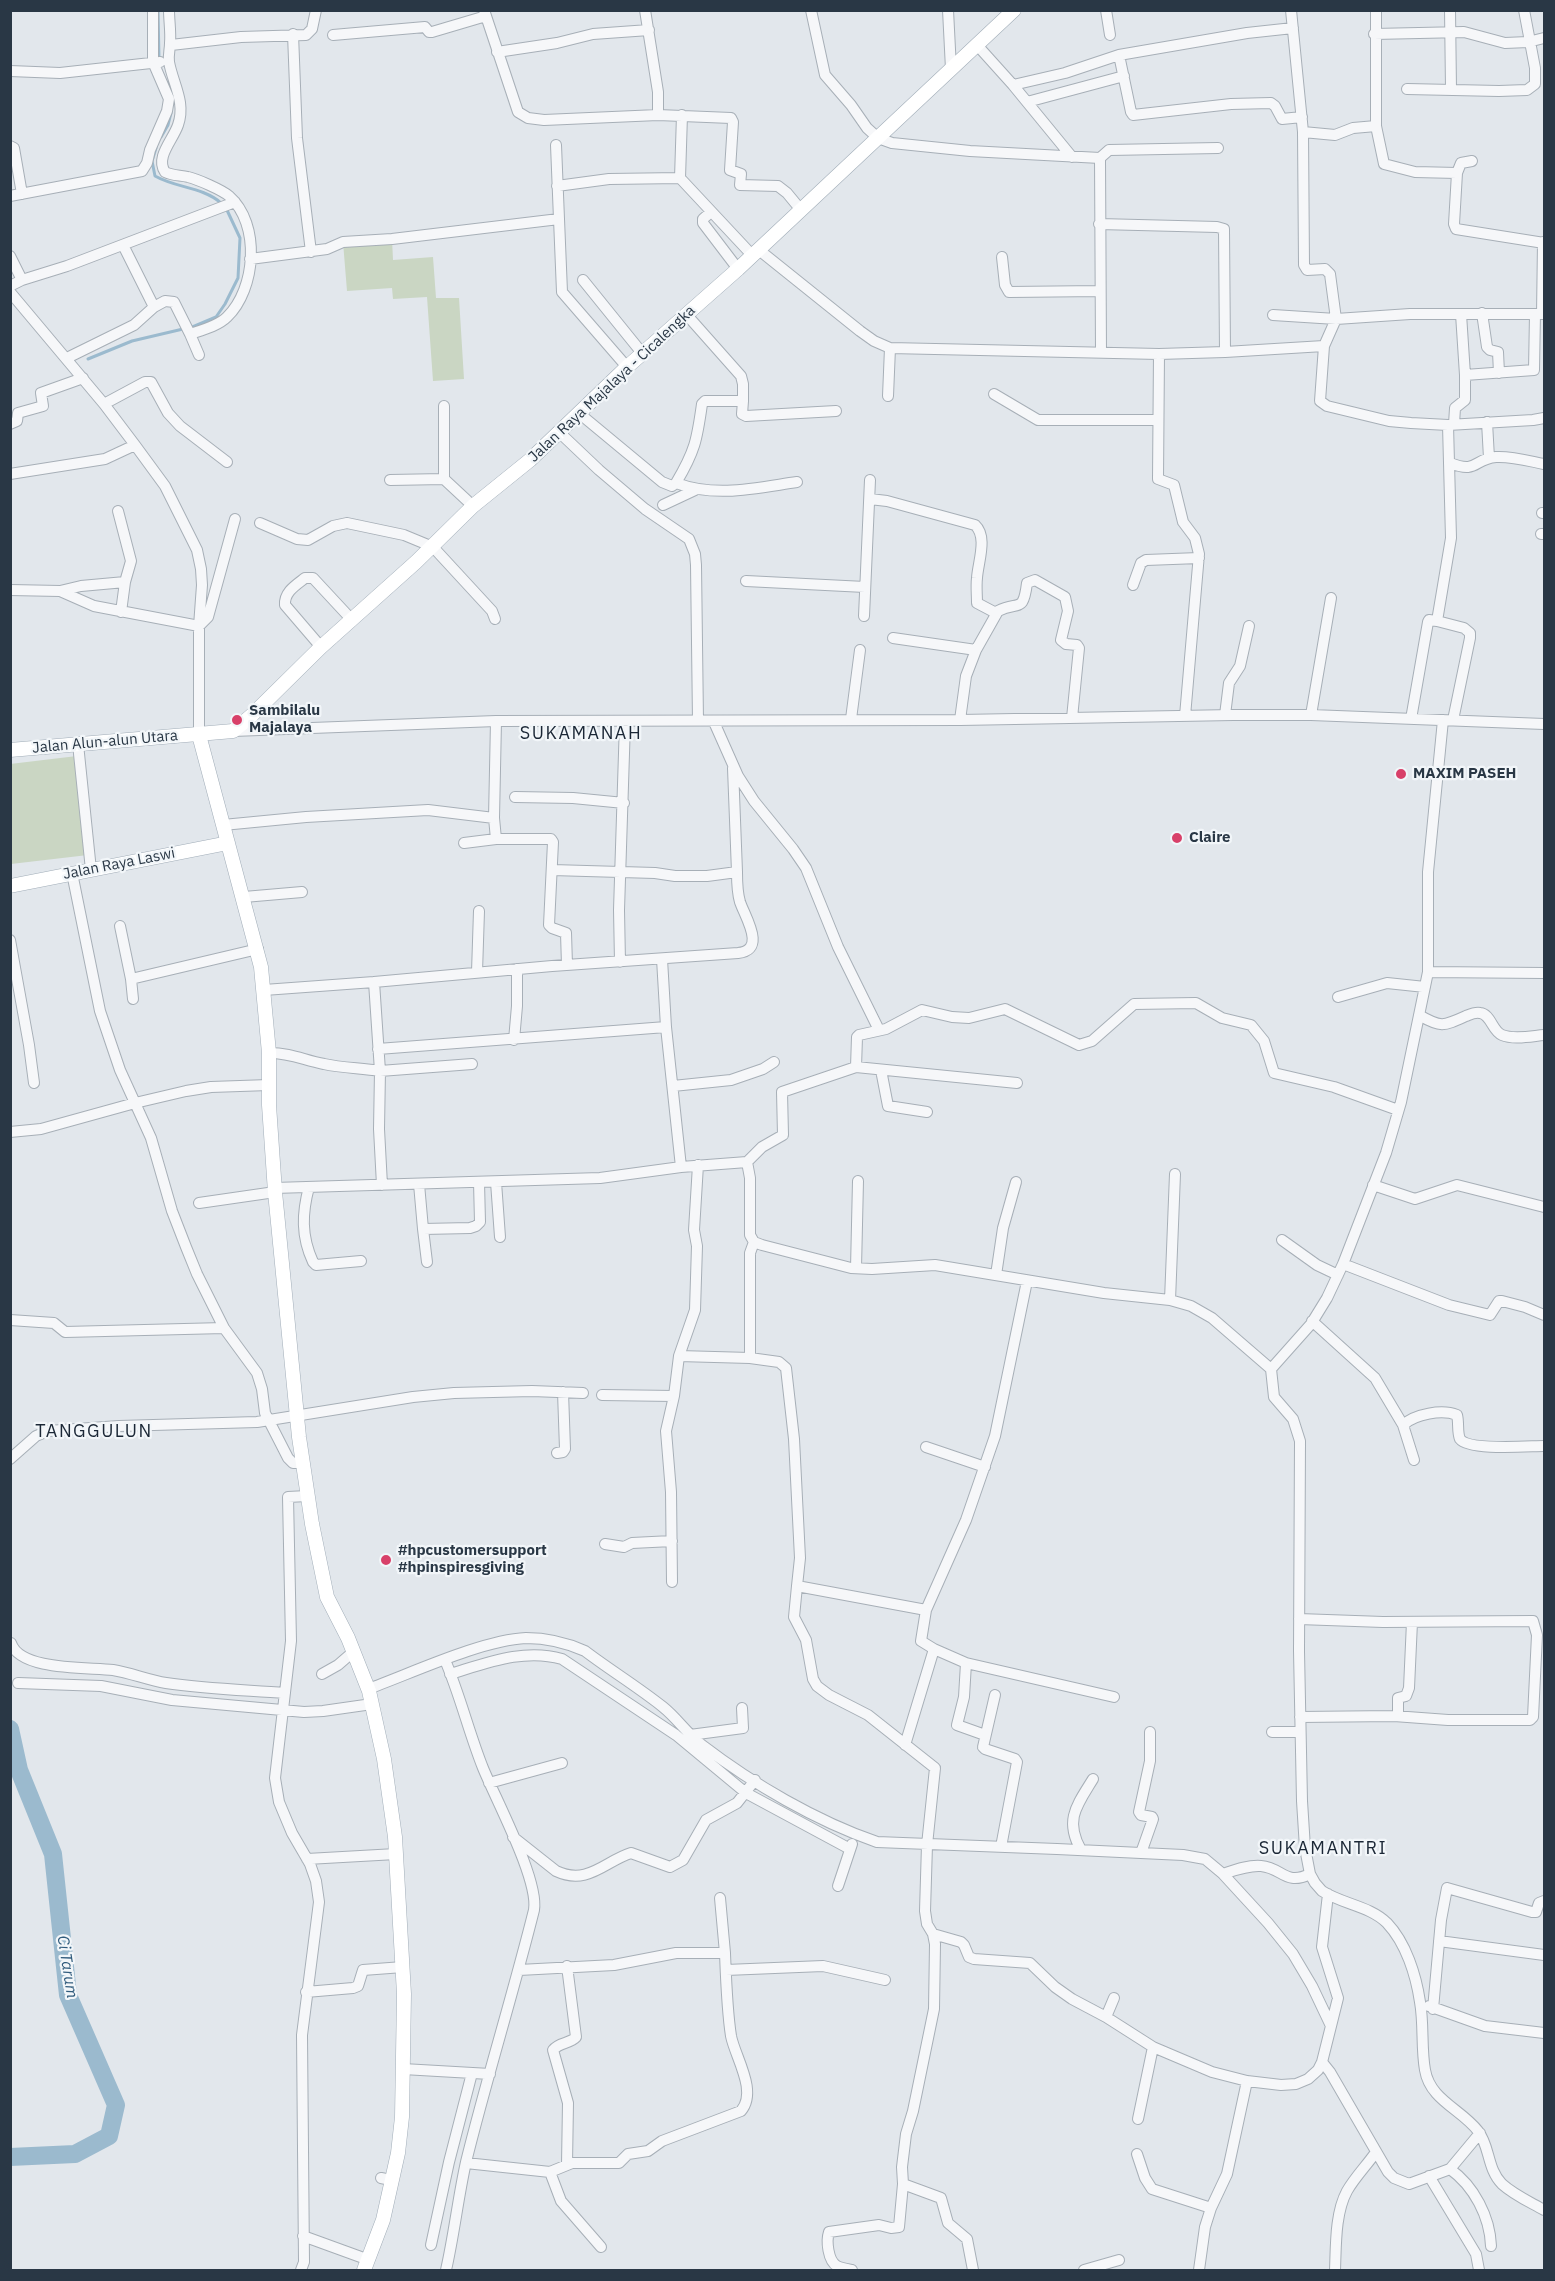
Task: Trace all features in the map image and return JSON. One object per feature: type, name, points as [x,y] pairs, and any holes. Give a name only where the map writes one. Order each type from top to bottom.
[{"type":"main road","name":"Jalan Raya Majalaya - Cicalengka","points":[[230,732],[264,704],[321,647],[416,562],[473,506],[519,470],[560,433],[642,353],[738,269],[1014,10]]},
{"type":"main road","points":[[230,732],[202,735],[228,843],[253,896],[258,949],[271,990],[269,1085],[274,1190],[302,1463],[323,1585],[370,1696],[384,1759],[396,1854],[403,1967],[403,2069],[398,2154],[386,2179],[383,2220],[366,2265]]},
{"type":"main road","name":"Jalan Alun-alun Utara","points":[[10,750],[202,735]]},
{"type":"main road","name":"Jalan Raya Laswi","points":[[10,886],[228,843]]},
{"type":"street","points":[[10,196],[142,171],[167,111],[169,99],[153,10]]},
{"type":"street","points":[[162,61],[171,45],[169,10]]},
{"type":"street","points":[[171,45],[293,34],[306,35],[310,32],[316,10]]},
{"type":"street","points":[[645,10],[658,92],[658,115]]},
{"type":"street","points":[[811,10],[825,75],[867,128],[878,138],[892,143],[970,151],[1100,158],[1109,150],[1218,148]]},
{"type":"street","points":[[948,10],[951,69]]},
{"type":"street","points":[[1106,10],[1110,35]]},
{"type":"street","points":[[1291,10],[1303,132],[1304,265],[1307,270],[1325,269],[1330,274],[1336,319],[1324,346],[1319,395],[1322,404],[1389,421],[1451,425],[1545,418]]},
{"type":"street","points":[[1376,10],[1374,34],[1376,126],[1384,165],[1415,172],[1457,173]]},
{"type":"street","points":[[1450,10],[1451,89]]},
{"type":"street","points":[[1407,89],[1499,91],[1527,90],[1540,85],[1528,42],[1524,10]]},
{"type":"street","points":[[333,35],[425,27],[432,32],[485,13],[521,116],[544,120],[658,115],[731,118],[730,170],[741,174],[740,185],[778,186],[801,210]]},
{"type":"street","points":[[1013,85],[1065,73],[1119,55],[1247,33],[1293,28]]},
{"type":"street","points":[[497,52],[557,43],[593,34],[649,30]]},
{"type":"street","points":[[1374,34],[1464,32],[1505,43],[1528,42],[1545,38]]},
{"type":"street","points":[[293,34],[297,138],[311,252]]},
{"type":"street","points":[[977,45],[1013,85],[1071,157]]},
{"type":"street","points":[[1119,55],[1133,115],[1231,104],[1271,104],[1275,106],[1282,119],[1302,117]]},
{"type":"street","points":[[10,71],[60,73],[162,61]]},
{"type":"street","points":[[162,61],[180,100],[181,109],[177,129],[163,156],[163,169],[170,174],[188,177],[226,193],[227,205]]},
{"type":"street","points":[[1027,102],[1124,76]]},
{"type":"street","points":[[682,116],[680,178],[711,212],[755,253],[874,341],[891,348],[1159,354],[1324,346]]},
{"type":"street","points":[[1303,132],[1335,135],[1353,128],[1376,126]]},
{"type":"street","points":[[556,145],[562,292],[627,368]]},
{"type":"street","points":[[10,146],[14,148],[13,159],[22,194]]},
{"type":"street","points":[[1100,158],[1101,352]]},
{"type":"street","points":[[1465,375],[1533,371],[1536,368],[1544,263],[1544,242],[1461,232],[1456,229],[1454,224],[1457,173],[1461,163],[1472,161]]},
{"type":"street","points":[[557,186],[609,179],[680,178]]},
{"type":"street","points":[[10,286],[227,205],[241,210],[245,220],[250,259],[241,298],[225,320],[188,330]]},
{"type":"street","points":[[711,212],[703,219],[703,223],[738,269]]},
{"type":"street","points":[[250,259],[311,252],[327,249],[343,242],[392,239],[559,219]]},
{"type":"street","points":[[1100,224],[1224,229],[1225,352]]},
{"type":"street","points":[[123,244],[154,307]]},
{"type":"street","points":[[10,256],[22,280]]},
{"type":"street","points":[[1002,257],[1005,285],[1009,292],[1100,291]]},
{"type":"street","points":[[583,280],[642,353]]},
{"type":"street","points":[[10,292],[104,404],[165,486],[197,550],[202,585],[199,626],[202,735]]},
{"type":"street","points":[[67,358],[134,325],[154,307],[165,301],[174,302],[199,355]]},
{"type":"street","points":[[686,314],[741,376],[742,412],[746,416],[836,411]]},
{"type":"street","points":[[1437,621],[1451,538],[1451,425],[1455,408],[1465,400],[1461,314]]},
{"type":"street","points":[[1273,315],[1336,319],[1461,314],[1541,314]]},
{"type":"street","points":[[1482,314],[1487,346],[1498,352],[1499,373]]},
{"type":"street","points":[[888,396],[891,348]]},
{"type":"street","points":[[1159,354],[1158,479],[1173,485],[1182,522],[1195,538],[1199,558],[1185,716]]},
{"type":"street","points":[[10,424],[16,422],[18,413],[43,406],[41,393],[83,378]]},
{"type":"street","points":[[104,404],[145,382],[151,382],[168,413],[180,426],[227,462]]},
{"type":"street","points":[[994,394],[1038,420],[1158,420]]},
{"type":"street","points":[[655,516],[666,503],[673,486],[691,458],[698,439],[703,402],[708,400],[743,401]]},
{"type":"street","points":[[444,406],[444,479]]},
{"type":"street","points":[[580,414],[662,482],[691,493]]},
{"type":"street","points":[[1487,422],[1489,458]]},
{"type":"street","points":[[560,433],[599,470],[655,516],[689,539],[695,554],[698,721]]},
{"type":"street","points":[[10,474],[105,459],[135,445]]},
{"type":"street","points":[[1450,462],[1461,467],[1473,468],[1489,458],[1499,457],[1545,464]]},
{"type":"street","points":[[390,480],[444,479],[473,506]]},
{"type":"street","points":[[864,616],[870,480]]},
{"type":"street","points":[[666,503],[691,493],[732,492],[797,482]]},
{"type":"street","points":[[870,500],[887,501],[975,525],[981,539],[977,603],[996,613]]},
{"type":"street","points":[[118,511],[130,554],[130,570],[125,582],[121,612]]},
{"type":"street","points":[[199,626],[208,617],[235,519]]},
{"type":"street","points":[[260,523],[297,539],[308,540],[333,526],[347,523],[404,535],[430,549],[492,610],[495,619]]},
{"type":"street","points":[[1133,585],[1141,563],[1146,560],[1199,558]]},
{"type":"street","points":[[321,647],[285,605],[285,597],[305,578],[314,578],[352,620]]},
{"type":"street","points":[[960,720],[966,676],[976,650],[1000,609],[1022,604],[1027,583],[1030,580],[1039,581],[1065,597],[1068,611],[1061,640],[1066,644],[1078,645],[1079,650],[1072,718]]},
{"type":"street","points":[[746,581],[865,587]]},
{"type":"street","points":[[10,590],[60,591],[81,586],[125,582]]},
{"type":"street","points":[[60,591],[94,606],[199,626]]},
{"type":"street","points":[[1311,715],[1332,598]]},
{"type":"street","points":[[1271,1369],[1311,1323],[1338,1275],[1386,1153],[1398,1110],[1428,972],[1428,872],[1448,720],[1470,633],[1464,628],[1428,620],[1411,719]]},
{"type":"street","points":[[1225,715],[1229,683],[1240,666],[1249,626]]},
{"type":"street","points":[[893,638],[976,650]]},
{"type":"street","points":[[852,719],[860,650]]},
{"type":"street","points":[[230,732],[496,721],[960,720],[1225,715],[1311,715],[1545,724]]},
{"type":"street","points":[[496,721],[494,818],[496,839]]},
{"type":"street","points":[[620,962],[620,871],[626,722]]},
{"type":"street","points":[[714,722],[733,766],[754,801],[806,868],[838,947],[879,1030]]},
{"type":"street","points":[[78,744],[91,870]]},
{"type":"street","points":[[271,990],[748,951],[752,944],[752,933],[738,896],[733,766]]},
{"type":"street","points":[[515,797],[573,798],[624,803]]},
{"type":"street","points":[[223,825],[306,817],[428,810],[479,818],[494,818]]},
{"type":"street","points":[[464,843],[496,839],[551,839],[553,842],[549,925],[566,933],[567,965]]},
{"type":"street","points":[[552,870],[620,871],[675,876],[707,876],[737,872]]},
{"type":"street","points":[[72,873],[100,1011],[120,1070],[151,1138],[196,1274],[224,1328],[256,1373],[269,1421],[290,1461],[302,1463]]},
{"type":"street","points":[[253,896],[302,892]]},
{"type":"street","points":[[477,972],[479,911]]},
{"type":"street","points":[[120,926],[133,999]]},
{"type":"street","points":[[10,940],[16,998],[34,1083]]},
{"type":"street","points":[[130,979],[258,949]]},
{"type":"street","points":[[662,959],[666,1027],[681,1167]]},
{"type":"street","points":[[514,1040],[517,1006],[516,969]]},
{"type":"street","points":[[1428,972],[1545,973]]},
{"type":"street","points":[[374,982],[380,1071],[379,1128],[382,1185]]},
{"type":"street","points":[[1338,997],[1387,983],[1425,987]]},
{"type":"street","points":[[856,1067],[858,1036],[896,1024],[922,1010],[952,1017],[969,1018],[1005,1009],[1071,1043],[1083,1045],[1092,1041],[1129,1007],[1142,1002],[1196,1003],[1222,1018],[1243,1022],[1256,1031],[1265,1044],[1274,1073],[1334,1088],[1398,1110]]},
{"type":"street","points":[[1419,1015],[1442,1026],[1475,1013],[1481,1013],[1486,1015],[1498,1033],[1505,1037],[1545,1035]]},
{"type":"street","points":[[378,1049],[666,1027]]},
{"type":"street","points":[[271,1053],[292,1054],[325,1065],[380,1071],[472,1064]]},
{"type":"street","points":[[673,1086],[731,1080],[748,1072],[763,1069],[774,1062]]},
{"type":"street","points":[[199,1203],[302,1187],[600,1178],[698,1165],[747,1162],[762,1147],[783,1135],[782,1092],[856,1067],[1017,1083]]},
{"type":"street","points":[[881,1070],[888,1106],[927,1112]]},
{"type":"street","points":[[10,1132],[41,1129],[135,1103],[211,1088],[269,1085]]},
{"type":"street","points":[[747,1162],[750,1178],[750,1235],[754,1242],[833,1265],[856,1268],[935,1265],[1027,1281],[1170,1300],[1191,1306],[1212,1318],[1271,1369],[1274,1397],[1293,1419],[1300,1441],[1300,1731],[1304,1832],[1310,1874],[1315,1883],[1328,1894],[1378,1916],[1388,1924],[1405,1948],[1420,2002],[1425,2070],[1429,2084],[1440,2099],[1461,2114],[1479,2133],[1497,2179],[1509,2190],[1545,2210]]},
{"type":"street","points":[[672,1582],[666,1431],[674,1396],[679,1356],[694,1310],[697,1246],[694,1230],[698,1165]]},
{"type":"street","points":[[1170,1300],[1175,1174]]},
{"type":"street","points":[[856,1268],[858,1181]]},
{"type":"street","points":[[423,1229],[476,1226],[480,1222],[479,1182]]},
{"type":"street","points":[[496,1182],[500,1237]]},
{"type":"street","points":[[996,1275],[1003,1228],[1016,1182]]},
{"type":"street","points":[[419,1184],[426,1262]]},
{"type":"street","points":[[1373,1185],[1415,1199],[1457,1185],[1545,1208]]},
{"type":"street","points":[[302,1187],[304,1228],[313,1262],[316,1265],[361,1261]]},
{"type":"street","points":[[1282,1240],[1317,1265],[1338,1275]]},
{"type":"street","points":[[750,1358],[750,1253],[754,1242]]},
{"type":"street","points":[[1343,1264],[1466,1311],[1490,1315],[1501,1301],[1545,1315]]},
{"type":"street","points":[[1027,1281],[1003,1402],[985,1467],[966,1520],[926,1610],[921,1641],[966,1663],[1114,1697]]},
{"type":"street","points":[[10,1320],[54,1323],[65,1332],[224,1328]]},
{"type":"street","points":[[1311,1323],[1375,1378],[1403,1425],[1414,1460]]},
{"type":"street","points":[[679,1356],[750,1358],[779,1362],[786,1368],[794,1439],[800,1558],[793,1614],[806,1640],[815,1683],[828,1695],[868,1715],[935,1768],[927,1845],[925,1918],[935,1944],[934,2009],[913,2112],[906,2134],[899,2227],[879,2225],[829,2232],[827,2240],[832,2262],[836,2266],[852,2271]]},
{"type":"street","points":[[556,1453],[563,1452],[565,1449],[563,1392]]},
{"type":"street","points":[[10,1459],[36,1436],[48,1431],[269,1421],[412,1397],[454,1393],[583,1393]]},
{"type":"street","points":[[602,1395],[674,1396]]},
{"type":"street","points":[[1403,1425],[1412,1417],[1447,1412],[1457,1415],[1459,1436],[1463,1441],[1483,1447],[1545,1446]]},
{"type":"street","points":[[926,1447],[985,1467]]},
{"type":"street","points":[[301,2271],[306,2237],[302,2035],[319,1902],[316,1881],[279,1802],[275,1778],[291,1641],[288,1497],[307,1496]]},
{"type":"street","points":[[605,1544],[624,1548],[632,1543],[672,1541]]},
{"type":"street","points":[[797,1586],[926,1610]]},
{"type":"street","points":[[1299,1618],[1412,1622],[1533,1622],[1537,1635],[1539,1696],[1530,1720],[1453,1720],[1398,1716],[1300,1717]]},
{"type":"street","points":[[1398,1716],[1398,1698],[1406,1696],[1410,1688],[1412,1622]]},
{"type":"street","points":[[11,1643],[15,1653],[20,1656],[37,1662],[124,1681],[172,1700],[323,1711],[370,1696],[482,1648],[562,1643],[585,1651],[659,1714],[679,1737],[751,1787],[783,1797],[853,1841],[1141,1853],[1205,1859],[1222,1874],[1293,1954],[1312,1986],[1331,2026]]},
{"type":"street","points":[[444,1666],[505,1658],[527,1646]]},
{"type":"street","points":[[527,1646],[570,1663],[659,1714],[690,1734],[751,1787]]},
{"type":"street","points":[[905,1745],[934,1649]]},
{"type":"street","points":[[322,1674],[338,1665],[353,1652]]},
{"type":"street","points":[[966,1663],[964,1696],[957,1725],[985,1735]]},
{"type":"street","points":[[431,2245],[459,2164],[481,2074],[519,1970],[535,1898],[444,1666]]},
{"type":"street","points":[[18,1683],[78,1684],[124,1681],[285,1694]]},
{"type":"street","points":[[995,1695],[983,1749],[1015,1759],[1017,1762],[1001,1847]]},
{"type":"street","points":[[690,1734],[743,1728],[742,1708]]},
{"type":"street","points":[[1272,1732],[1300,1731]]},
{"type":"street","points":[[1141,1853],[1153,1819],[1140,1814],[1150,1761],[1150,1732]]},
{"type":"street","points":[[489,1783],[562,1763]]},
{"type":"street","points":[[1081,1850],[1071,1827],[1079,1799],[1093,1779]]},
{"type":"street","points":[[512,1837],[562,1874],[590,1873],[631,1853],[670,1867],[683,1860],[706,1820],[737,1803],[751,1787]]},
{"type":"street","points":[[838,1886],[853,1841]]},
{"type":"street","points":[[307,1859],[396,1854]]},
{"type":"street","points":[[1222,1874],[1241,1868],[1260,1866],[1290,1878],[1300,1879],[1310,1874]]},
{"type":"street","points":[[1433,2009],[1439,1941],[1447,1888],[1532,1912],[1536,1912],[1539,1903],[1545,1901]]},
{"type":"street","points":[[933,1934],[961,1942],[969,1957],[974,1959],[1030,1963],[1055,1987],[1072,1999],[1106,2017],[1153,2047],[1212,2072],[1247,2081],[1281,2085],[1296,2084],[1308,2079],[1318,2070],[1322,2062],[1338,1998],[1322,1947],[1328,1894]]},
{"type":"street","points":[[459,2164],[550,2172],[567,2164],[619,2163],[628,2154],[648,2151],[662,2141],[744,2109],[746,2103],[745,2076],[731,2037],[720,1898]]},
{"type":"street","points":[[1439,1941],[1545,1955]]},
{"type":"street","points":[[519,1970],[614,1965],[676,1953],[725,1953]]},
{"type":"street","points":[[567,1966],[576,2037],[573,2041],[555,2047],[553,2050],[568,2106],[567,2164]]},
{"type":"street","points":[[726,1970],[819,1966],[885,1980]]},
{"type":"street","points":[[306,1992],[353,1988],[358,1986],[363,1971],[403,1967]]},
{"type":"street","points":[[1106,2017],[1114,1998]]},
{"type":"street","points":[[1420,2002],[1433,2009],[1485,2026],[1545,2032]]},
{"type":"street","points":[[1138,2119],[1153,2047]]},
{"type":"street","points":[[1322,2062],[1388,2172],[1401,2182],[1418,2182],[1453,2166],[1479,2133]]},
{"type":"street","points":[[403,2069],[481,2074]]},
{"type":"street","points":[[446,2271],[454,2224],[459,2164],[481,2074]]},
{"type":"street","points":[[1199,2271],[1203,2236],[1210,2208],[1227,2174],[1247,2081]]},
{"type":"street","points":[[1335,2271],[1344,2199],[1348,2189],[1376,2152]]},
{"type":"street","points":[[1137,2154],[1144,2178],[1152,2189],[1210,2208]]},
{"type":"street","points":[[1453,2166],[1480,2206],[1489,2229],[1491,2246]]},
{"type":"street","points":[[550,2172],[561,2201],[601,2247]]},
{"type":"street","points":[[1429,2176],[1476,2254],[1479,2271]]},
{"type":"street","points":[[903,2184],[941,2198],[948,2223],[967,2240],[973,2271]]},
{"type":"street","points":[[438,2220],[454,2224]]},
{"type":"street","points":[[306,2237],[366,2265]]},
{"type":"street","points":[[1084,2271],[1119,2260]]},
{"type":"green space","points":[[392,239],[393,260],[433,257],[436,298],[459,298],[464,379],[433,381],[427,297],[393,299],[392,288],[347,291],[343,242]]},
{"type":"green space","points":[[77,756],[88,855],[11,864],[10,764]]},
{"type":"waterway","points":[[158,10],[159,60]]},
{"type":"waterway","points":[[161,137],[168,125],[171,113]]},
{"type":"waterway","points":[[156,148],[152,161],[155,176],[206,194],[221,203]]},
{"type":"waterway","points":[[190,328],[216,317],[238,278],[240,238],[226,208]]},
{"type":"waterway","points":[[88,359],[132,341],[183,329]]},
{"type":"waterway","name":"Ci Tarum","points":[[10,1729],[19,1770],[53,1854],[68,1995],[116,2105],[109,2136],[75,2154],[10,2157]]},
{"type":"place","name":"Sambilalu Majalaya","points":[[237,720]]},
{"type":"place","name":"MAXIM PASEH","points":[[1401,774]]},
{"type":"place","name":"Claire","points":[[1177,838]]},
{"type":"place","name":"#hpcustomersupport #hpinspiresgiving","points":[[386,1560]]},
{"type":"district","name":"SUKAMANAH","points":[[581,734]]},
{"type":"district","name":"TANGGULUN","points":[[94,1432]]},
{"type":"district","name":"SUKAMANTRI","points":[[1323,1849]]}]
